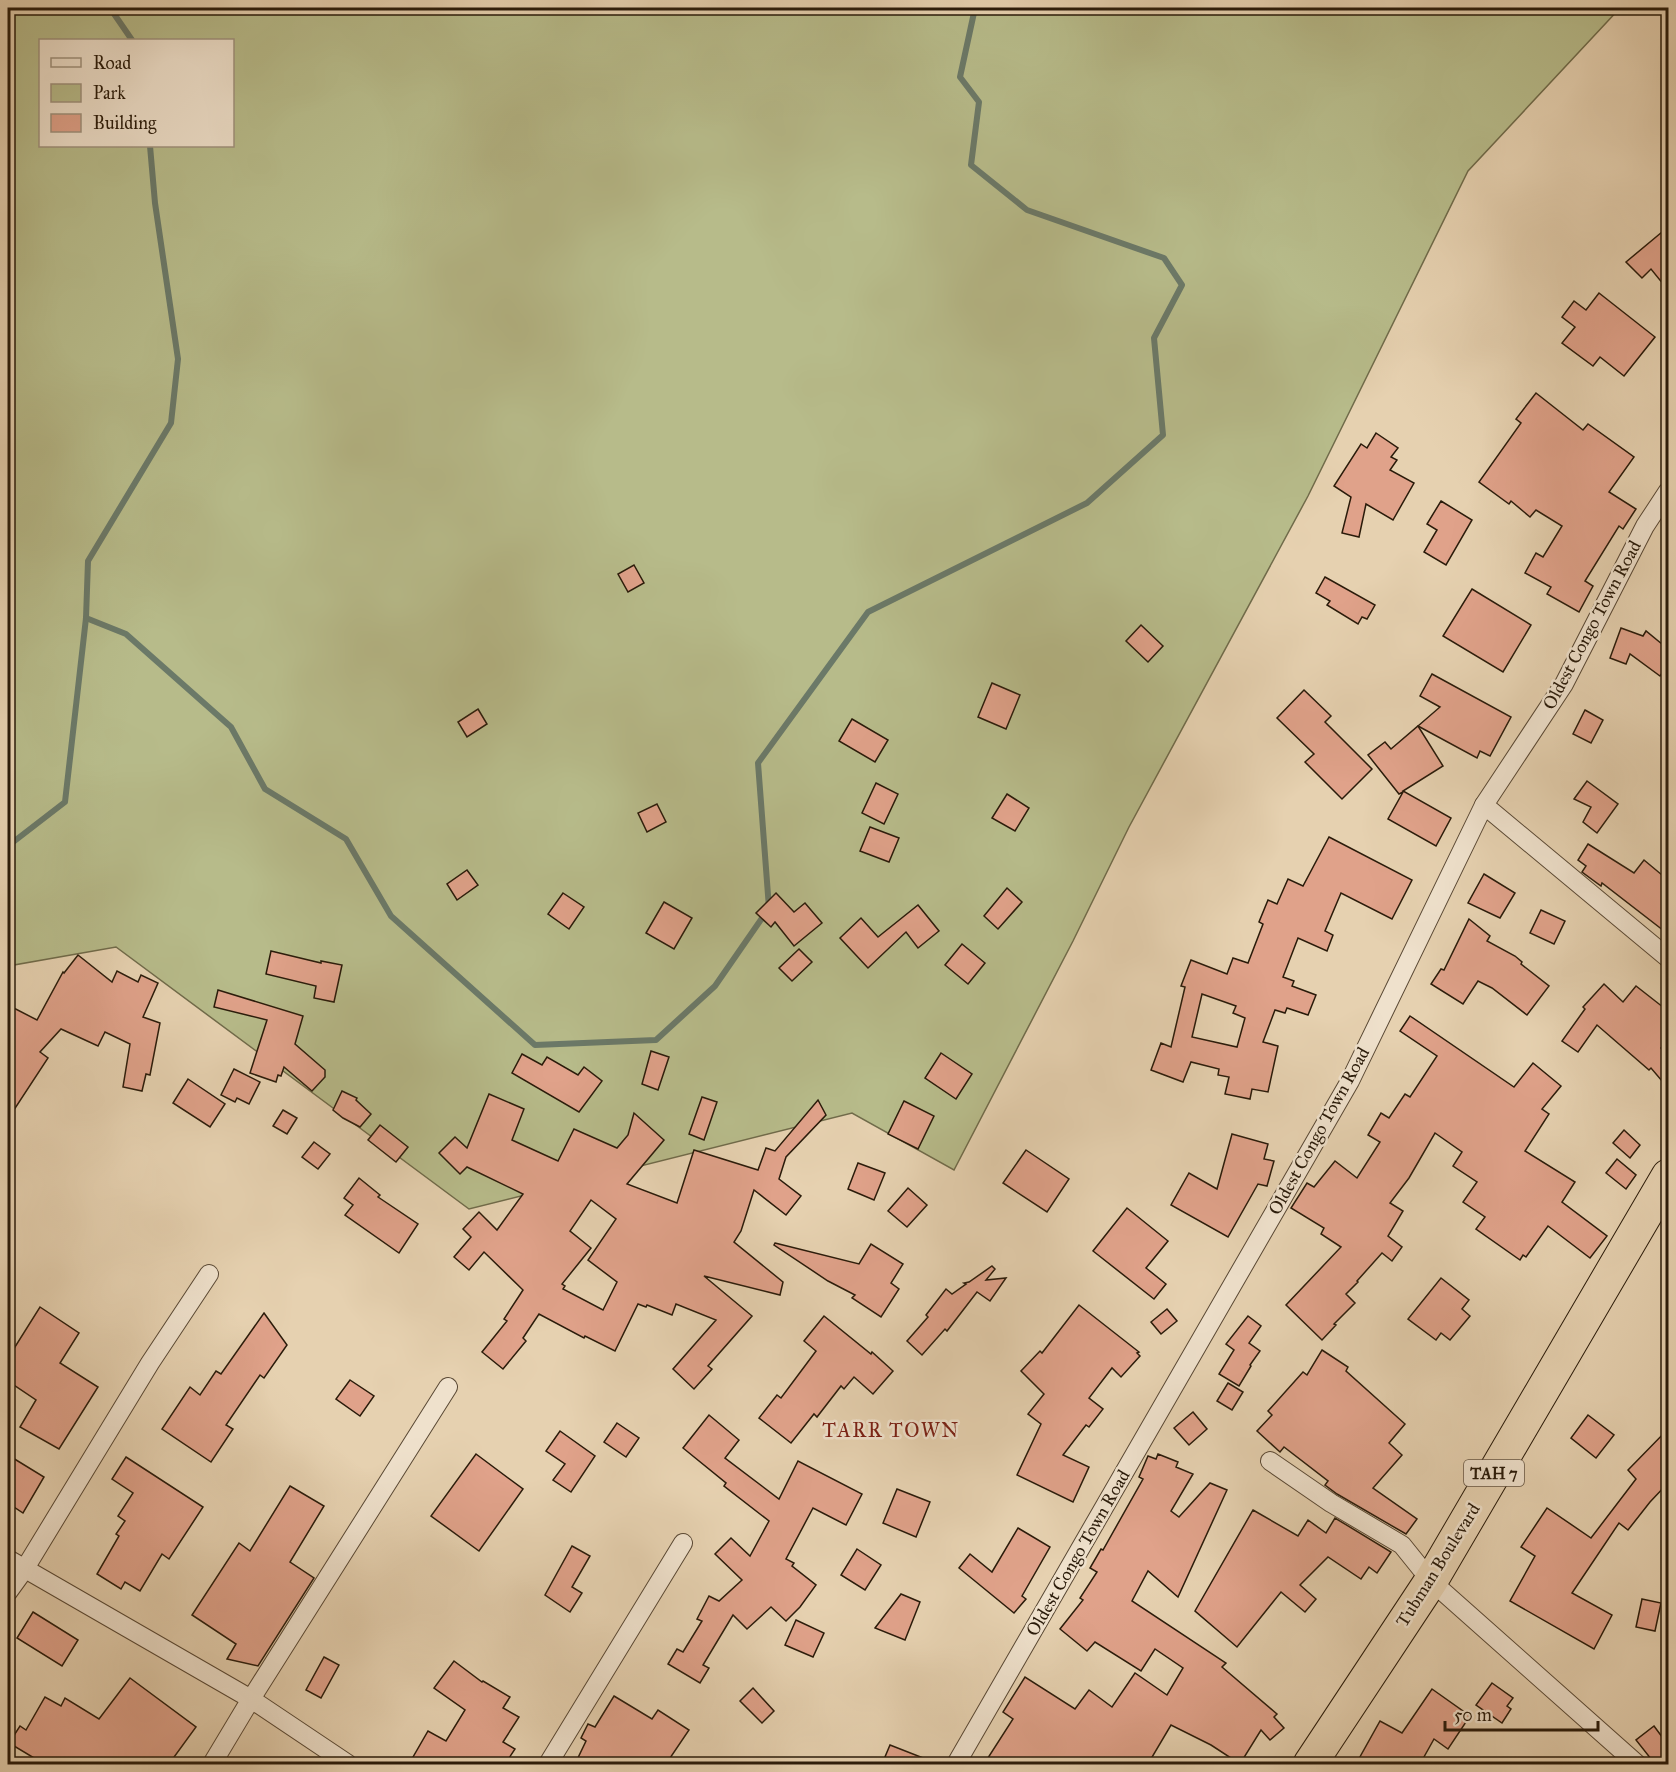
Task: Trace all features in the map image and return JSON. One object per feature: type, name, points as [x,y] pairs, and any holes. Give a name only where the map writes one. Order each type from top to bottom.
[{"type":"highway","name":"Tubman Boulevard","points":[[1310,1764],[1431,1581],[1668,1176]]},
{"type":"street","name":"Oldest Congo Town Road","points":[[956,1764],[1350,1081],[1484,805],[1563,684],[1646,526],[1668,491]]},
{"type":"street","points":[[1484,805],[1668,958]]},
{"type":"street","points":[[8,1592],[24,1570],[150,1363],[209,1274]]},
{"type":"street","points":[[212,1764],[448,1387]]},
{"type":"street","points":[[1270,1461],[1331,1503],[1402,1545],[1431,1581],[1637,1764]]},
{"type":"street","points":[[548,1764],[683,1543]]},
{"type":"street","points":[[8,1559],[251,1699],[348,1764]]},
{"type":"green space","points":[[8,8],[1620,8],[1468,171],[1308,496],[1129,827],[1073,941],[954,1170],[852,1113],[469,1209],[116,947],[8,966]]},
{"type":"building","points":[[1668,227],[1668,290],[1651,269],[1642,278],[1626,262]]},
{"type":"building","points":[[1599,293],[1655,337],[1624,376],[1600,357],[1593,366],[1562,343],[1575,327],[1562,317],[1574,301],[1586,310]]},
{"type":"building","points":[[1536,393],[1583,430],[1588,424],[1634,457],[1609,492],[1636,509],[1623,529],[1619,526],[1585,581],[1593,586],[1579,612],[1547,594],[1551,587],[1525,573],[1536,553],[1543,557],[1562,526],[1536,510],[1530,517],[1511,501],[1509,504],[1479,482],[1521,423],[1516,419]]},
{"type":"building","points":[[1376,433],[1398,448],[1391,457],[1397,460],[1390,470],[1414,483],[1393,520],[1366,504],[1359,537],[1342,533],[1351,497],[1334,486],[1361,444],[1367,448]]},
{"type":"building","points":[[1441,501],[1472,520],[1446,565],[1424,552],[1437,530],[1427,524]]},
{"type":"building","points":[[634,565],[644,583],[628,592],[618,574]]},
{"type":"building","points":[[1325,577],[1375,605],[1367,619],[1362,617],[1358,624],[1327,605],[1330,601],[1316,593]]},
{"type":"building","points":[[1472,589],[1531,625],[1503,672],[1443,636]]},
{"type":"building","points":[[1141,625],[1163,646],[1148,662],[1126,641]]},
{"type":"building","points":[[1621,628],[1643,636],[1646,631],[1668,649],[1668,665],[1660,676],[1630,654],[1626,664],[1610,658]]},
{"type":"building","points":[[1432,674],[1511,717],[1490,756],[1480,751],[1477,758],[1418,726],[1440,707],[1420,696]]},
{"type":"building","points":[[992,683],[1020,695],[1006,729],[978,717]]},
{"type":"building","points":[[1304,690],[1331,716],[1325,722],[1372,769],[1342,799],[1305,762],[1314,754],[1277,718]]},
{"type":"building","points":[[478,709],[487,724],[467,737],[458,722]]},
{"type":"building","points":[[1585,710],[1603,720],[1591,743],[1573,734]]},
{"type":"building","points":[[852,719],[888,740],[875,762],[839,741]]},
{"type":"building","points":[[1418,726],[1443,766],[1403,791],[1451,818],[1436,846],[1388,819],[1403,792],[1399,794],[1368,755],[1385,742],[1391,749]]},
{"type":"building","points":[[1587,781],[1618,804],[1597,833],[1583,822],[1591,807],[1574,799]]},
{"type":"building","points":[[876,783],[898,794],[884,824],[862,813]]},
{"type":"building","points":[[1007,794],[1029,808],[1015,831],[992,818]]},
{"type":"building","points":[[657,804],[666,822],[647,832],[638,813]]},
{"type":"building","points":[[870,827],[899,838],[889,862],[860,851]]},
{"type":"building","points":[[1329,837],[1412,880],[1392,919],[1341,893],[1325,931],[1333,935],[1327,951],[1298,938],[1283,977],[1294,981],[1292,986],[1316,995],[1308,1015],[1287,1008],[1285,1013],[1275,1010],[1263,1042],[1278,1046],[1268,1092],[1252,1089],[1250,1099],[1225,1094],[1229,1077],[1218,1075],[1219,1069],[1191,1062],[1183,1082],[1151,1070],[1161,1043],[1171,1047],[1185,987],[1181,986],[1191,960],[1227,974],[1233,958],[1248,963],[1263,924],[1259,922],[1268,900],[1277,904],[1288,879],[1303,886]],"holes":[[[1202,994],[1236,1006],[1233,1013],[1245,1018],[1237,1047],[1192,1037]]]},
{"type":"building","points":[[1588,844],[1634,873],[1644,860],[1668,880],[1668,934],[1602,883],[1601,886],[1582,872],[1586,866],[1578,860]]},
{"type":"building","points":[[467,870],[478,885],[457,900],[447,884]]},
{"type":"building","points":[[1484,874],[1515,893],[1500,918],[1468,903]]},
{"type":"building","points":[[1007,888],[1022,902],[998,929],[984,916]]},
{"type":"building","points":[[563,893],[584,907],[569,929],[548,914]]},
{"type":"building","points":[[776,893],[794,912],[805,903],[822,923],[794,946],[775,922],[771,927],[756,913]]},
{"type":"building","points":[[664,902],[692,918],[674,949],[646,933]]},
{"type":"building","points":[[918,905],[939,931],[918,948],[906,932],[868,968],[840,938],[861,918],[878,937]]},
{"type":"building","points":[[1541,910],[1565,921],[1554,944],[1530,933]]},
{"type":"building","points":[[1469,919],[1490,936],[1487,941],[1515,956],[1522,962],[1521,964],[1549,986],[1527,1015],[1492,988],[1478,981],[1463,1004],[1431,984],[1441,969],[1444,970]]},
{"type":"building","points":[[962,944],[985,963],[968,984],[945,965]]},
{"type":"building","points":[[799,949],[812,962],[792,981],[779,968]]},
{"type":"building","points":[[271,951],[321,963],[321,961],[342,965],[334,1002],[314,998],[316,986],[266,974]]},
{"type":"building","points":[[78,955],[112,982],[117,971],[138,982],[141,975],[158,983],[143,1017],[160,1023],[150,1075],[146,1074],[142,1091],[123,1087],[130,1044],[105,1032],[98,1046],[61,1029],[40,1052],[48,1058],[8,1119],[8,1005],[37,1020],[63,972]]},
{"type":"building","points":[[1604,984],[1623,1002],[1636,986],[1668,1011],[1668,1040],[1661,1048],[1668,1056],[1668,1088],[1651,1068],[1649,1070],[1597,1025],[1578,1052],[1562,1041],[1585,1009],[1583,1007]]},
{"type":"building","points":[[218,990],[303,1016],[295,1044],[325,1070],[325,1077],[312,1091],[284,1067],[276,1082],[250,1073],[267,1020],[214,1007]]},
{"type":"building","points":[[1410,1016],[1514,1087],[1533,1063],[1561,1086],[1542,1109],[1549,1114],[1525,1151],[1575,1182],[1562,1202],[1607,1236],[1590,1258],[1548,1226],[1526,1257],[1523,1255],[1520,1260],[1476,1229],[1485,1217],[1463,1202],[1477,1182],[1453,1166],[1462,1152],[1435,1133],[1409,1178],[1390,1203],[1403,1211],[1388,1236],[1402,1247],[1392,1261],[1382,1253],[1357,1281],[1346,1294],[1355,1303],[1322,1340],[1286,1305],[1341,1247],[1321,1234],[1324,1228],[1291,1208],[1307,1183],[1314,1187],[1335,1161],[1357,1178],[1380,1142],[1368,1135],[1381,1113],[1389,1118],[1405,1094],[1410,1097],[1437,1056],[1400,1031]]},
{"type":"building","points":[[651,1051],[669,1057],[658,1090],[642,1084]]},
{"type":"building","points":[[941,1053],[972,1074],[956,1099],[925,1078]]},
{"type":"building","points":[[522,1054],[542,1065],[547,1057],[578,1075],[584,1067],[602,1081],[579,1112],[512,1073]]},
{"type":"building","points":[[234,1069],[260,1082],[249,1104],[237,1098],[235,1102],[221,1095]]},
{"type":"building","points":[[188,1079],[225,1104],[210,1127],[173,1103]]},
{"type":"building","points":[[342,1091],[357,1098],[356,1100],[371,1114],[360,1127],[333,1110]]},
{"type":"building","points":[[489,1094],[524,1109],[512,1140],[558,1161],[574,1129],[617,1148],[628,1135],[634,1113],[664,1140],[627,1184],[677,1203],[694,1150],[758,1170],[766,1148],[775,1151],[818,1100],[826,1115],[786,1157],[779,1179],[801,1196],[786,1215],[754,1190],[741,1231],[734,1242],[783,1282],[780,1295],[704,1276],[752,1316],[708,1366],[712,1369],[694,1389],[673,1369],[716,1320],[676,1304],[672,1315],[647,1305],[646,1307],[638,1304],[615,1351],[585,1336],[584,1338],[539,1314],[523,1338],[526,1341],[503,1369],[482,1352],[507,1321],[504,1319],[523,1290],[484,1252],[469,1270],[454,1257],[471,1237],[463,1229],[479,1212],[497,1230],[523,1194],[467,1167],[460,1174],[439,1153],[455,1137],[467,1148]],"holes":[[[591,1200],[616,1219],[588,1260],[617,1282],[603,1310],[563,1289],[565,1286],[562,1284],[591,1248],[570,1231]]]},
{"type":"building","points":[[702,1097],[717,1102],[704,1140],[689,1134]]},
{"type":"building","points":[[904,1101],[934,1116],[918,1149],[888,1134]]},
{"type":"building","points":[[283,1110],[297,1118],[287,1134],[273,1126]]},
{"type":"building","points":[[380,1125],[408,1147],[396,1162],[368,1140]]},
{"type":"building","points":[[1624,1130],[1640,1145],[1630,1158],[1613,1143]]},
{"type":"building","points":[[1232,1134],[1268,1144],[1264,1159],[1274,1161],[1267,1186],[1258,1184],[1228,1237],[1171,1205],[1189,1173],[1217,1189]]},
{"type":"building","points":[[314,1142],[330,1154],[318,1169],[302,1157]]},
{"type":"building","points":[[1026,1150],[1069,1179],[1047,1212],[1003,1183]]},
{"type":"building","points":[[1617,1159],[1636,1175],[1626,1189],[1606,1173]]},
{"type":"building","points":[[858,1163],[885,1173],[874,1200],[848,1189]]},
{"type":"building","points":[[359,1178],[380,1195],[378,1197],[418,1224],[399,1253],[345,1215],[353,1205],[344,1198]]},
{"type":"building","points":[[908,1188],[927,1205],[907,1227],[888,1211]]},
{"type":"building","points":[[1127,1208],[1168,1241],[1146,1268],[1166,1284],[1154,1299],[1093,1251]]},
{"type":"building","points":[[775,1243],[859,1264],[871,1244],[903,1264],[891,1283],[899,1289],[881,1317],[852,1298],[855,1295],[828,1281],[774,1245]]},
{"type":"building","points":[[992,1266],[995,1269],[986,1280],[1006,1278],[990,1301],[977,1292],[947,1331],[945,1329],[922,1355],[907,1341],[928,1317],[926,1315],[946,1289],[952,1294],[966,1284],[964,1283]]},
{"type":"building","points":[[1441,1278],[1469,1300],[1462,1309],[1470,1316],[1450,1340],[1441,1333],[1436,1340],[1408,1319]]},
{"type":"building","points":[[1079,1305],[1139,1352],[1137,1353],[1140,1356],[1121,1377],[1112,1368],[1089,1398],[1103,1409],[1089,1427],[1086,1425],[1063,1455],[1089,1467],[1073,1502],[1017,1475],[1041,1424],[1028,1414],[1044,1394],[1021,1371],[1040,1351],[1042,1353]]},
{"type":"building","points":[[40,1307],[79,1333],[60,1363],[98,1387],[59,1449],[20,1427],[36,1400],[8,1381],[8,1358]]},
{"type":"building","points":[[1167,1309],[1177,1321],[1161,1334],[1151,1322]]},
{"type":"building","points":[[264,1313],[287,1345],[264,1378],[260,1375],[226,1425],[233,1429],[211,1462],[162,1429],[190,1387],[200,1395],[216,1371],[221,1374]]},
{"type":"building","points":[[824,1316],[893,1371],[873,1394],[854,1377],[844,1389],[841,1386],[817,1417],[814,1414],[791,1443],[759,1418],[777,1395],[781,1398],[816,1351],[804,1341]]},
{"type":"building","points":[[1248,1316],[1261,1326],[1249,1343],[1260,1351],[1239,1386],[1219,1374],[1234,1350],[1226,1344]]},
{"type":"building","points":[[1322,1350],[1348,1367],[1346,1371],[1405,1424],[1389,1443],[1402,1455],[1373,1488],[1417,1519],[1406,1534],[1337,1494],[1325,1485],[1328,1481],[1284,1447],[1280,1452],[1257,1431],[1272,1415],[1268,1411],[1303,1372],[1307,1375]]},
{"type":"building","points":[[350,1380],[374,1396],[360,1416],[336,1399]]},
{"type":"building","points":[[1228,1383],[1243,1392],[1232,1410],[1217,1401]]},
{"type":"building","points":[[1193,1412],[1207,1429],[1189,1445],[1174,1428]]},
{"type":"building","points":[[709,1415],[739,1440],[725,1458],[779,1499],[798,1461],[862,1494],[846,1525],[813,1508],[786,1559],[794,1563],[792,1566],[816,1585],[786,1621],[771,1607],[747,1629],[733,1615],[703,1665],[709,1668],[700,1683],[668,1664],[677,1649],[683,1652],[702,1621],[697,1619],[709,1596],[719,1601],[742,1580],[715,1554],[731,1538],[750,1556],[769,1521],[724,1486],[726,1483],[683,1448]]},
{"type":"building","points":[[1588,1415],[1614,1435],[1596,1458],[1571,1438]]},
{"type":"building","points":[[617,1423],[639,1438],[626,1457],[604,1442]]},
{"type":"building","points":[[1668,1429],[1668,1483],[1628,1530],[1619,1523],[1572,1593],[1612,1615],[1594,1649],[1510,1601],[1535,1556],[1521,1547],[1547,1508],[1591,1538],[1636,1479],[1628,1470]]},
{"type":"building","points":[[560,1431],[595,1456],[571,1492],[553,1480],[565,1464],[546,1451]]},
{"type":"building","points":[[476,1454],[523,1489],[479,1551],[431,1516]]},
{"type":"building","points":[[1158,1454],[1178,1462],[1176,1467],[1193,1474],[1171,1511],[1179,1517],[1210,1483],[1227,1490],[1178,1597],[1148,1571],[1132,1601],[1226,1663],[1222,1667],[1277,1714],[1274,1717],[1284,1728],[1270,1740],[1261,1730],[1240,1764],[1211,1745],[1171,1725],[1148,1764],[984,1764],[1013,1719],[1003,1712],[1025,1677],[1075,1709],[1089,1690],[1112,1707],[1135,1673],[1167,1695],[1183,1668],[1155,1649],[1141,1671],[1095,1642],[1087,1651],[1060,1629],[1083,1600],[1080,1598],[1097,1572],[1090,1568],[1101,1549],[1103,1550],[1143,1479],[1139,1477],[1148,1456],[1156,1459]]},
{"type":"building","points":[[8,1455],[44,1477],[23,1513],[8,1503]]},
{"type":"building","points":[[126,1457],[203,1507],[169,1559],[162,1554],[140,1591],[125,1582],[121,1589],[97,1574],[119,1536],[116,1534],[125,1521],[118,1516],[133,1493],[112,1479]]},
{"type":"building","points":[[290,1486],[324,1506],[290,1562],[314,1578],[258,1666],[227,1659],[236,1644],[192,1615],[239,1543],[250,1551]]},
{"type":"building","points":[[897,1489],[930,1502],[916,1537],[883,1523]]},
{"type":"building","points":[[1253,1510],[1298,1536],[1308,1520],[1326,1533],[1335,1518],[1391,1552],[1377,1573],[1369,1567],[1361,1579],[1328,1557],[1300,1585],[1316,1599],[1305,1612],[1281,1592],[1237,1647],[1195,1611]]},
{"type":"building","points":[[1018,1528],[1050,1547],[1022,1596],[1026,1599],[1014,1613],[959,1568],[970,1554],[992,1572]]},
{"type":"building","points":[[572,1546],[590,1556],[572,1587],[582,1593],[570,1612],[545,1595]]},
{"type":"building","points":[[857,1549],[881,1565],[865,1590],[841,1575]]},
{"type":"building","points":[[901,1594],[920,1602],[905,1640],[875,1628]]},
{"type":"building","points":[[1642,1599],[1661,1603],[1655,1631],[1636,1627]]},
{"type":"building","points":[[33,1612],[78,1640],[62,1666],[17,1638]]},
{"type":"building","points":[[796,1620],[824,1633],[813,1657],[785,1645]]},
{"type":"building","points":[[324,1657],[339,1665],[321,1698],[306,1690]]},
{"type":"building","points":[[454,1661],[482,1682],[510,1697],[503,1708],[519,1717],[503,1742],[515,1749],[505,1764],[409,1764],[428,1731],[446,1741],[465,1710],[434,1688]]},
{"type":"building","points":[[130,1678],[196,1727],[169,1764],[44,1764],[9,1743],[20,1726],[26,1730],[45,1697],[61,1706],[65,1698],[99,1719]]},
{"type":"building","points":[[1492,1683],[1513,1698],[1507,1706],[1511,1709],[1502,1723],[1476,1705]]},
{"type":"building","points":[[753,1688],[774,1711],[762,1723],[740,1701]]},
{"type":"building","points":[[1432,1689],[1470,1716],[1448,1749],[1434,1739],[1420,1764],[1356,1764],[1380,1721],[1402,1733]]},
{"type":"building","points":[[614,1696],[652,1719],[658,1710],[689,1730],[666,1764],[575,1764],[586,1741],[581,1738],[588,1724],[595,1727]]},
{"type":"building","points":[[1654,1726],[1668,1745],[1668,1753],[1655,1764],[1636,1740]]},
{"type":"building","points":[[890,1745],[936,1763],[936,1764],[882,1764]]},
{"type":"waterway","points":[[110,8],[131,39]]},
{"type":"waterway","points":[[86,618],[126,634],[231,727],[265,789],[346,839],[391,916],[535,1045],[656,1040],[715,986],[769,908],[758,763],[868,612],[1087,503],[1163,435],[1154,338],[1182,285],[1164,258],[1027,210],[971,165],[979,102],[960,77],[975,8]]},
{"type":"waterway","points":[[8,846],[65,802],[86,618],[88,561],[171,423],[178,359],[155,203],[150,147]]},
{"type":"district","name":"TARR TOWN","points":[[891,1430]]}]
